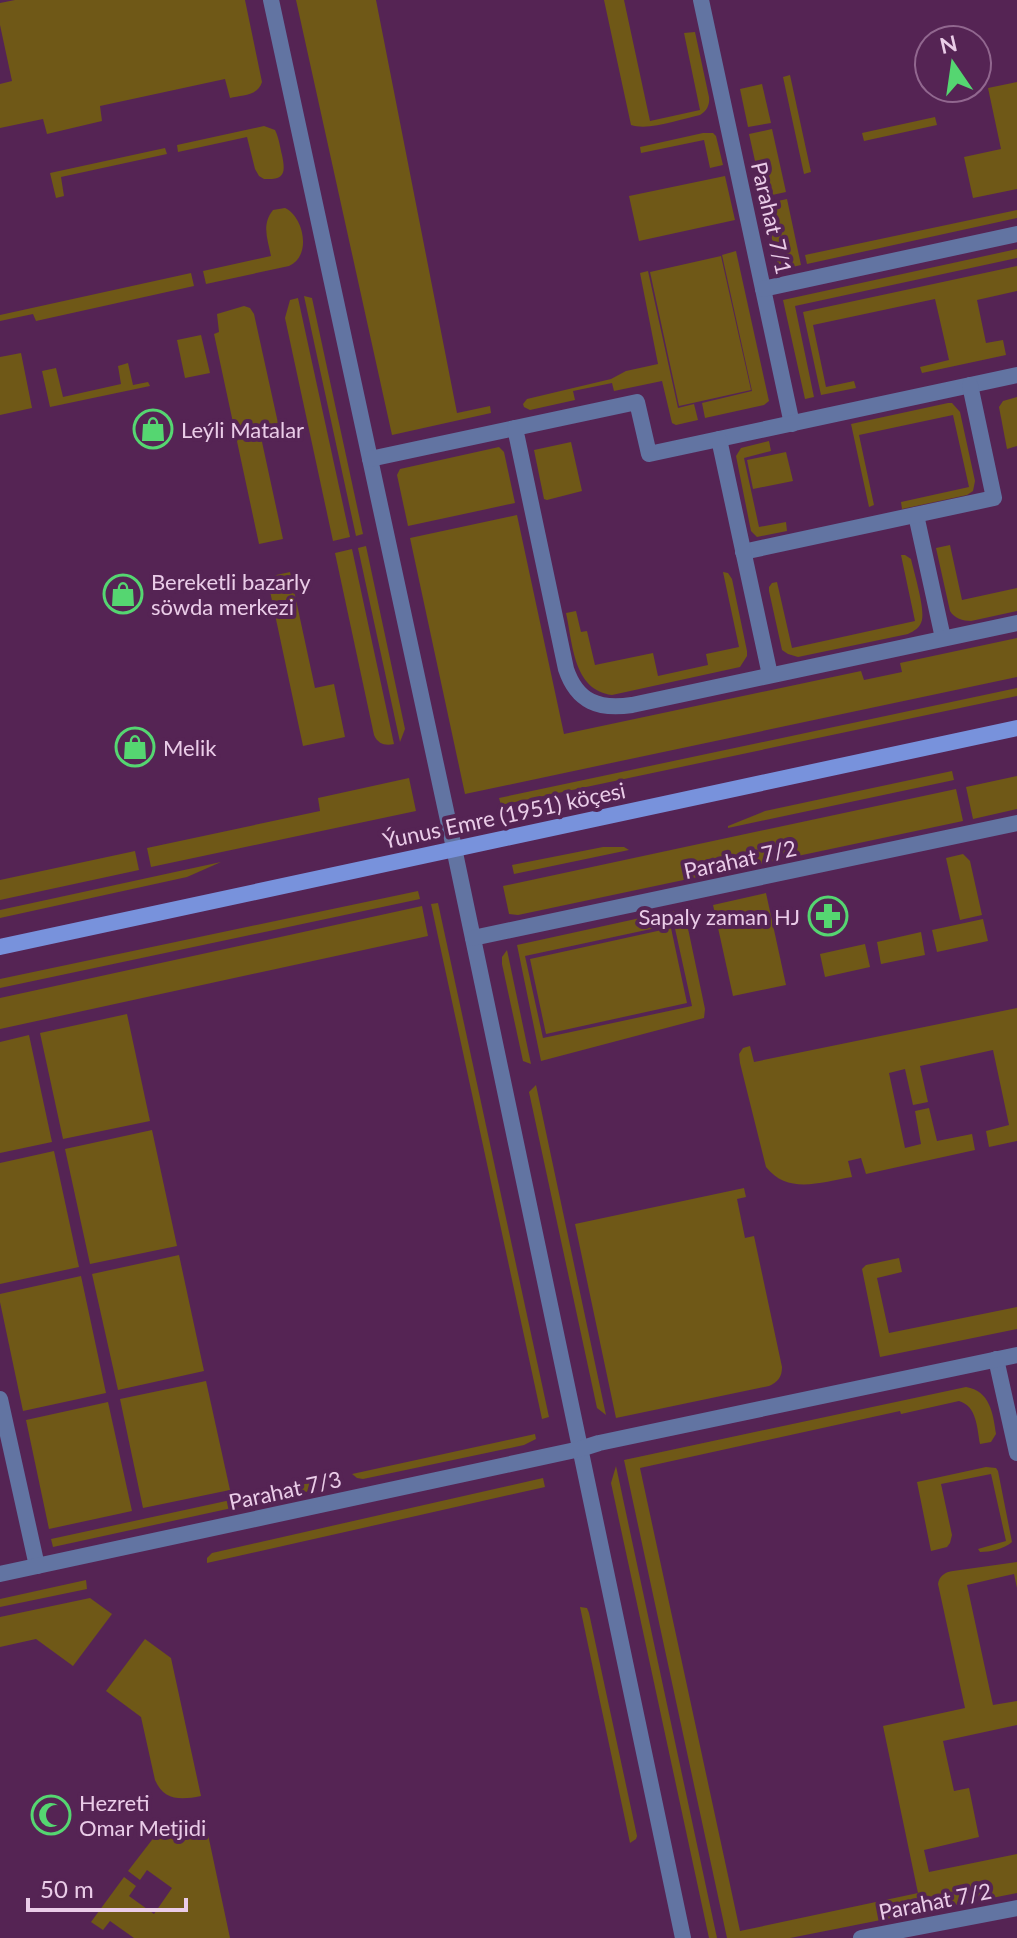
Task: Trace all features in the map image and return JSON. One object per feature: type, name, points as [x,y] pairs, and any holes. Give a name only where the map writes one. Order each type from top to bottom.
[{"type":"street","points":[[271,0],[454,848],[683,1938]]},
{"type":"street","name":"Parahat 7/1","points":[[701,0],[763,289],[1017,234]]},
{"type":"street","points":[[763,289],[792,424]]},
{"type":"street","points":[[370,459],[637,402],[649,454],[1017,375]]},
{"type":"street","points":[[743,552],[994,498],[970,385]]},
{"type":"street","points":[[515,428],[566,669],[574,686],[587,700],[608,706],[632,705],[1017,623]]},
{"type":"street","points":[[719,439],[770,675]]},
{"type":"street","points":[[916,515],[943,638]]},
{"type":"street","name":"Ýunus Emre (1951) köçesi","points":[[0,947],[1017,728]]},
{"type":"street","name":"Parahat 7/2","points":[[473,938],[1017,823]]},
{"type":"street","points":[[580,1449],[1017,1355]]},
{"type":"street","points":[[996,1359],[1017,1453]]},
{"type":"street","points":[[0,1399],[37,1566]]},
{"type":"street","name":"Parahat 7/3","points":[[0,1574],[580,1449]]},
{"type":"street","name":"Parahat 7/2","points":[[861,1938],[1017,1908]]},
{"type":"shaded area","points":[[15,0],[245,0],[262,82],[253,92],[230,98],[225,79],[100,106],[102,121],[47,134],[43,119],[0,128],[0,84],[12,81],[0,25],[0,3]]},
{"type":"shaded area","points":[[296,0],[376,0],[457,413],[490,406],[491,413],[392,435]]},
{"type":"shaded area","points":[[604,0],[624,0],[650,121],[700,110],[684,33],[695,32],[709,97],[708,107],[700,115],[656,126],[631,125]]},
{"type":"shaded area","points":[[790,75],[811,172],[804,174],[783,77]]},
{"type":"shaded area","points":[[1017,82],[1017,189],[973,198],[964,157],[1001,149],[991,104],[993,87]]},
{"type":"shaded area","points":[[762,84],[771,123],[748,127],[740,89]]},
{"type":"shaded area","points":[[935,117],[937,125],[864,141],[862,133]]},
{"type":"shaded area","points":[[264,126],[275,130],[279,142],[283,162],[280,177],[264,179],[259,176],[247,137],[178,152],[177,145]]},
{"type":"shaded area","points":[[772,129],[786,192],[763,197],[749,134]]},
{"type":"shaded area","points":[[703,133],[716,136],[723,165],[710,168],[704,140],[641,153],[640,147]]},
{"type":"shaded area","points":[[165,148],[167,154],[61,177],[64,196],[56,198],[50,173]]},
{"type":"shaded area","points":[[725,176],[735,220],[639,241],[629,196]]},
{"type":"shaded area","points":[[787,199],[801,265],[779,270],[764,204]]},
{"type":"shaded area","points":[[285,208],[297,219],[303,237],[301,254],[296,261],[289,266],[206,284],[203,271],[271,256],[267,221],[273,210]]},
{"type":"shaded area","points":[[1017,210],[1017,218],[807,264],[805,255]]},
{"type":"shaded area","points":[[1017,249],[1017,258],[795,306],[814,397],[805,399],[783,300]]},
{"type":"shaded area","points":[[736,251],[769,401],[764,405],[705,418],[702,403],[752,391],[722,255]]},
{"type":"shaded area","points":[[721,256],[751,390],[679,406],[650,272]]},
{"type":"shaded area","points":[[1017,266],[1017,291],[977,300],[986,343],[1003,340],[1006,355],[922,373],[920,367],[949,360],[935,299],[813,325],[826,387],[854,381],[856,388],[821,395],[803,312]]},
{"type":"shaded area","points":[[648,271],[678,408],[694,404],[698,420],[676,425],[672,423],[662,381],[614,391],[612,383],[573,391],[575,400],[530,410],[524,407],[527,399],[658,364],[640,273]]},
{"type":"shaded area","points":[[191,273],[194,286],[36,321],[33,314],[0,321],[0,315]]},
{"type":"shaded area","points":[[304,296],[312,298],[363,534],[356,536]]},
{"type":"shaded area","points":[[298,298],[350,537],[333,541],[285,318],[290,300]]},
{"type":"shaded area","points":[[244,306],[254,314],[278,423],[259,428],[283,539],[259,544],[214,334],[219,332],[217,314]]},
{"type":"shaded area","points":[[201,335],[210,373],[185,378],[177,340]]},
{"type":"shaded area","points":[[21,353],[32,408],[0,415],[0,357]]},
{"type":"shaded area","points":[[128,363],[133,385],[148,382],[150,386],[50,407],[42,371],[56,368],[63,397],[121,384],[118,366]]},
{"type":"shaded area","points":[[1017,397],[1017,446],[1007,449],[999,407],[1003,401]]},
{"type":"shaded area","points":[[948,403],[960,412],[975,481],[973,491],[967,495],[902,509],[901,502],[969,487],[953,415],[859,435],[874,505],[869,507],[851,424]]},
{"type":"shaded area","points":[[769,441],[771,451],[744,458],[759,527],[786,522],[787,531],[757,537],[751,531],[736,456],[741,448]]},
{"type":"shaded area","points":[[571,442],[582,491],[544,499],[534,450]]},
{"type":"shaded area","points":[[499,447],[504,452],[515,503],[408,526],[397,475],[400,469]]},
{"type":"shaded area","points":[[786,452],[793,481],[753,489],[747,460]]},
{"type":"shaded area","points":[[517,515],[564,734],[861,671],[864,680],[902,672],[900,663],[1017,638],[1017,677],[465,794],[410,538]]},
{"type":"shaded area","points":[[950,545],[962,600],[1017,588],[1017,611],[971,621],[959,619],[952,613],[936,548]]},
{"type":"shaded area","points":[[366,546],[405,729],[400,742],[358,548]]},
{"type":"shaded area","points":[[352,549],[394,744],[382,744],[374,735],[335,553]]},
{"type":"shaded area","points":[[901,555],[911,559],[919,590],[923,615],[916,629],[908,634],[798,657],[782,650],[769,591],[772,583],[777,582],[792,648],[915,621]]},
{"type":"shaded area","points":[[290,572],[315,688],[334,684],[345,737],[303,746],[267,577]]},
{"type":"shaded area","points":[[723,572],[732,579],[747,651],[740,667],[612,695],[589,684],[577,664],[566,613],[576,611],[581,632],[587,631],[595,665],[653,653],[658,676],[708,665],[706,654],[739,647]]},
{"type":"shaded area","points":[[1017,688],[1017,696],[501,805],[499,798]]},
{"type":"shaded area","points":[[952,771],[954,780],[728,828],[765,811]]},
{"type":"shaded area","points":[[1017,776],[1017,809],[973,819],[966,787]]},
{"type":"shaded area","points":[[409,778],[416,811],[151,867],[147,848],[320,811],[318,798]]},
{"type":"shaded area","points":[[956,789],[963,821],[518,915],[509,914],[503,886]]},
{"type":"shaded area","points":[[603,847],[624,847],[629,850],[514,874],[512,865]]},
{"type":"shaded area","points":[[135,851],[139,870],[0,900],[0,880]]},
{"type":"shaded area","points":[[963,854],[970,861],[982,915],[960,920],[946,858]]},
{"type":"shaded area","points":[[221,862],[187,877],[0,918],[0,910]]},
{"type":"shaded area","points":[[418,891],[420,899],[0,988],[0,979]]},
{"type":"shaded area","points":[[766,893],[786,985],[733,996],[713,905]]},
{"type":"shaded area","points":[[438,903],[549,1417],[542,1419],[431,904]]},
{"type":"shaded area","points":[[422,906],[428,936],[0,1029],[0,998]]},
{"type":"shaded area","points":[[679,911],[686,919],[705,1009],[704,1018],[541,1061],[517,945],[663,913],[665,926],[525,956],[543,1038],[692,1006],[674,924],[670,925],[668,912]]},
{"type":"shaded area","points":[[983,919],[988,941],[937,952],[932,930]]},
{"type":"shaded area","points":[[671,928],[687,1003],[546,1034],[530,959]]},
{"type":"shaded area","points":[[921,932],[925,955],[881,964],[877,942]]},
{"type":"shaded area","points":[[865,944],[870,967],[825,977],[820,954]]},
{"type":"shaded area","points":[[507,950],[531,1064],[523,1061],[502,964]]},
{"type":"shaded area","points":[[1017,1008],[1017,1141],[989,1147],[986,1131],[1009,1125],[993,1050],[920,1066],[928,1102],[913,1105],[905,1069],[889,1073],[905,1148],[921,1144],[915,1111],[929,1108],[937,1141],[972,1134],[975,1150],[866,1174],[861,1158],[848,1161],[852,1177],[806,1184],[784,1181],[766,1167],[740,1063],[739,1054],[743,1048],[750,1046],[754,1062]]},
{"type":"shaded area","points":[[127,1014],[150,1121],[63,1139],[40,1033]]},
{"type":"shaded area","points":[[29,1035],[52,1142],[0,1153],[0,1042]]},
{"type":"shaded area","points":[[536,1085],[606,1415],[597,1408],[529,1092]]},
{"type":"shaded area","points":[[152,1130],[177,1246],[90,1264],[65,1149]]},
{"type":"shaded area","points":[[54,1151],[79,1267],[0,1284],[0,1163]]},
{"type":"shaded area","points":[[744,1188],[746,1197],[737,1199],[745,1238],[754,1236],[782,1367],[780,1376],[769,1386],[616,1418],[575,1224]]},
{"type":"shaded area","points":[[179,1255],[204,1371],[118,1390],[92,1274]]},
{"type":"shaded area","points":[[899,1258],[902,1272],[877,1278],[889,1333],[1017,1307],[1017,1329],[880,1357],[862,1269],[866,1265]]},
{"type":"shaded area","points":[[81,1276],[106,1393],[23,1411],[0,1294]]},
{"type":"shaded area","points":[[206,1381],[230,1490],[143,1508],[120,1399]]},
{"type":"shaded area","points":[[966,1387],[980,1393],[989,1404],[996,1434],[991,1442],[980,1444],[973,1413],[959,1401],[640,1468],[740,1931],[918,1893],[883,1726],[965,1708],[939,1581],[950,1572],[1017,1562],[1017,1588],[1014,1574],[967,1585],[993,1705],[1017,1701],[1017,1725],[943,1741],[954,1791],[969,1788],[979,1837],[924,1850],[929,1872],[1017,1854],[1017,1893],[790,1938],[727,1938],[624,1460]]},
{"type":"shaded area","points":[[108,1402],[132,1511],[49,1529],[26,1420]]},
{"type":"shaded area","points":[[535,1434],[536,1439],[524,1445],[363,1479],[352,1474]]},
{"type":"shaded area","points":[[616,1466],[717,1938],[709,1938],[611,1483]]},
{"type":"shaded area","points":[[986,1467],[998,1471],[1012,1542],[992,1551],[980,1552],[978,1549],[1006,1541],[991,1474],[941,1484],[952,1535],[947,1547],[931,1551],[917,1482]]},
{"type":"shaded area","points":[[543,1478],[545,1487],[207,1563],[212,1553]]},
{"type":"shaded area","points":[[328,1479],[319,1489],[53,1547],[51,1539]]},
{"type":"shaded area","points":[[86,1580],[87,1589],[0,1607],[0,1599]]},
{"type":"shaded area","points":[[90,1598],[112,1614],[73,1666],[36,1639],[0,1647],[0,1617]]},
{"type":"shaded area","points":[[580,1607],[587,1608],[589,1613],[637,1836],[630,1843]]},
{"type":"shaded area","points":[[145,1639],[171,1658],[201,1796],[180,1798],[163,1792],[155,1780],[141,1717],[106,1691]]},
{"type":"shaded area","points":[[206,1825],[230,1938],[134,1938],[110,1921],[103,1930],[91,1922],[124,1877],[136,1886],[129,1896],[154,1914],[172,1888],[147,1870],[140,1880],[128,1871],[155,1836]]},
{"type":"place","name":"Leýli Matalar","points":[[153,429]]},
{"type":"place","name":"Bereketli bazarly söwda merkezi","points":[[123,594]]},
{"type":"place","name":"Melik","points":[[135,747]]},
{"type":"place","name":"Sapaly zaman HJ","points":[[828,916]]},
{"type":"place","name":"Hezreti Omar Metjidi","points":[[51,1815]]}]
